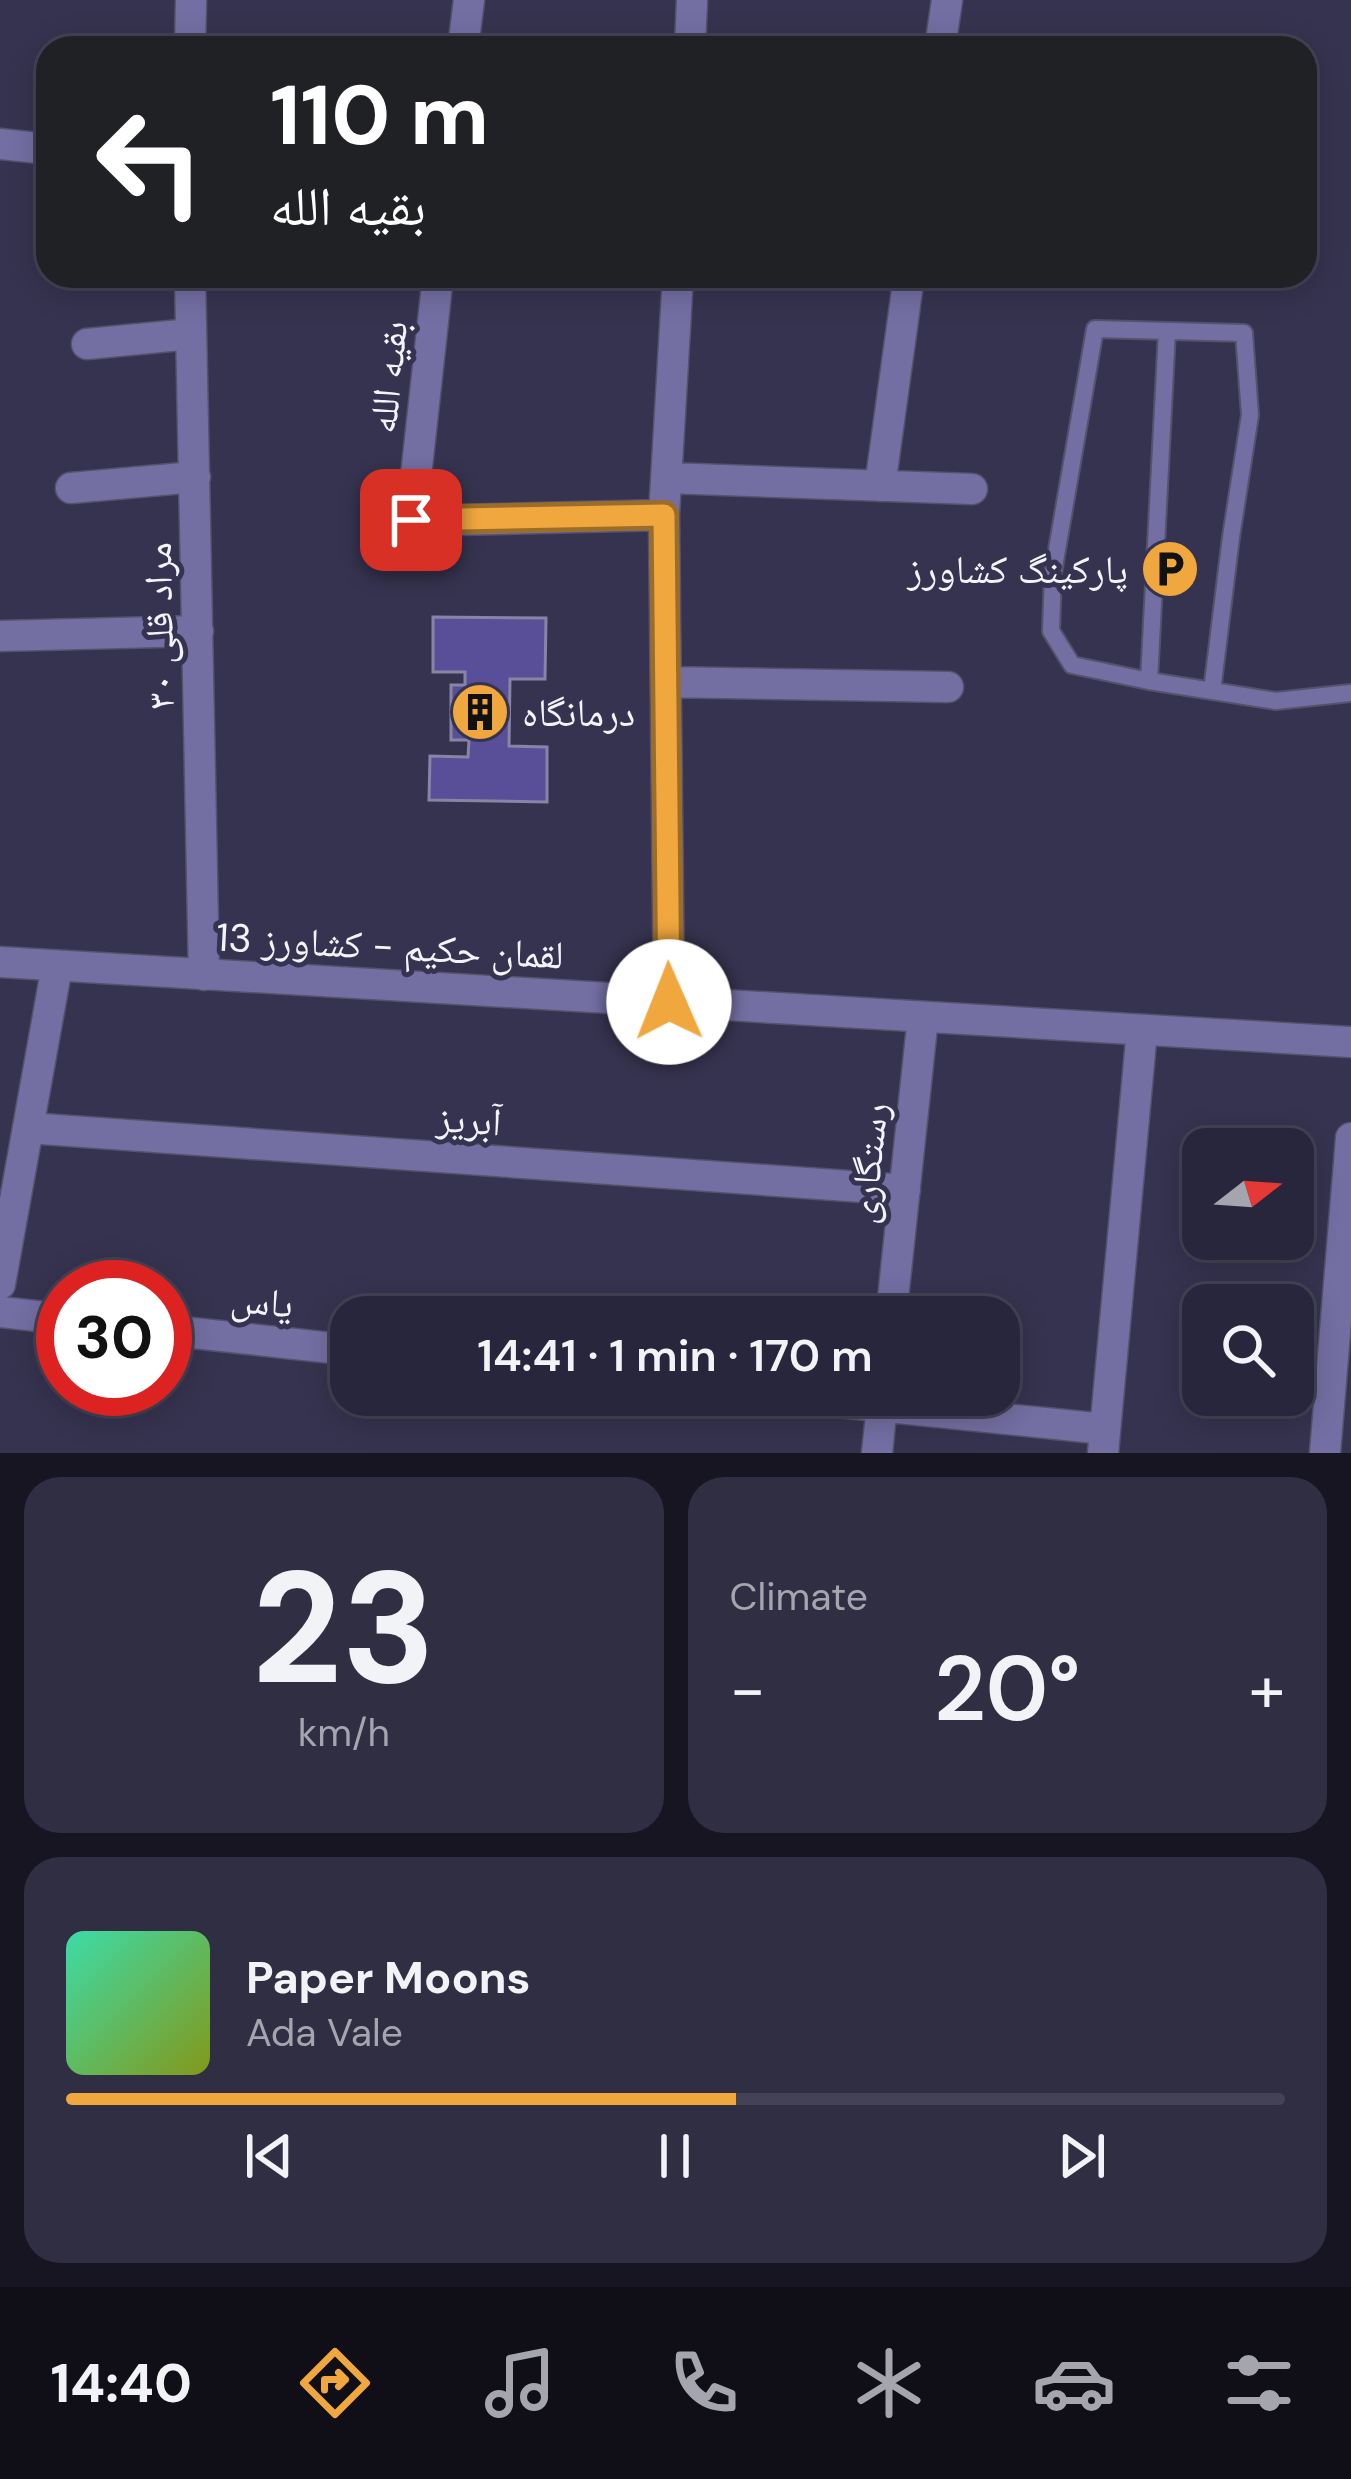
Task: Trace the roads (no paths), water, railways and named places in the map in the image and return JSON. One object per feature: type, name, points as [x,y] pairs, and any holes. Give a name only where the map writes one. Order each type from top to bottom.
[{"type":"street","points":[[190,36],[191,0]]},
{"type":"street","points":[[465,36],[469,0]]},
{"type":"street","points":[[690,36],[692,0]]},
{"type":"street","points":[[942,36],[947,0]]},
{"type":"street","points":[[0,144],[36,148]]},
{"type":"street","name":"مراد قلی ۳۰","points":[[190,288],[204,975]]},
{"type":"street","name":"بقیه الله","points":[[437,288],[411,520],[664,515]]},
{"type":"street","points":[[669,1002],[664,515],[676,288]]},
{"type":"street","points":[[880,486],[907,288]]},
{"type":"street","points":[[87,344],[191,334]]},
{"type":"street","points":[[70,488],[194,477]]},
{"type":"street","points":[[667,478],[972,489]]},
{"type":"street","points":[[0,636],[198,631]]},
{"type":"street","points":[[666,682],[948,687]]},
{"type":"street","name":"لقمان حکیم - کشاورز 13","points":[[0,962],[1351,1042]]},
{"type":"street","points":[[0,1283],[57,966]]},
{"type":"street","name":"رستگاری","points":[[893,1296],[923,1017]]},
{"type":"street","points":[[965,1416],[1104,1441],[1142,1030]]},
{"type":"street","name":"آبریز","points":[[28,1128],[904,1190]]},
{"type":"street","points":[[1324,1453],[1351,1138]]},
{"type":"street","points":[[0,1312],[36,1316]]},
{"type":"street","name":"یاس","points":[[192,1333],[330,1348]]},
{"type":"street","points":[[877,1453],[881,1416]]},
{"type":"lane","points":[[1211,691],[1250,415],[1244,333],[1095,328],[1053,573],[1051,632],[1072,665],[1149,681],[1211,691],[1276,701],[1351,693]]},
{"type":"lane","points":[[1149,681],[1167,331]]},
{"type":"place","name":"پارکینگ کشاورز","points":[[1170,569]]},
{"type":"place","name":"درمانگاه","points":[[480,712]]}]
